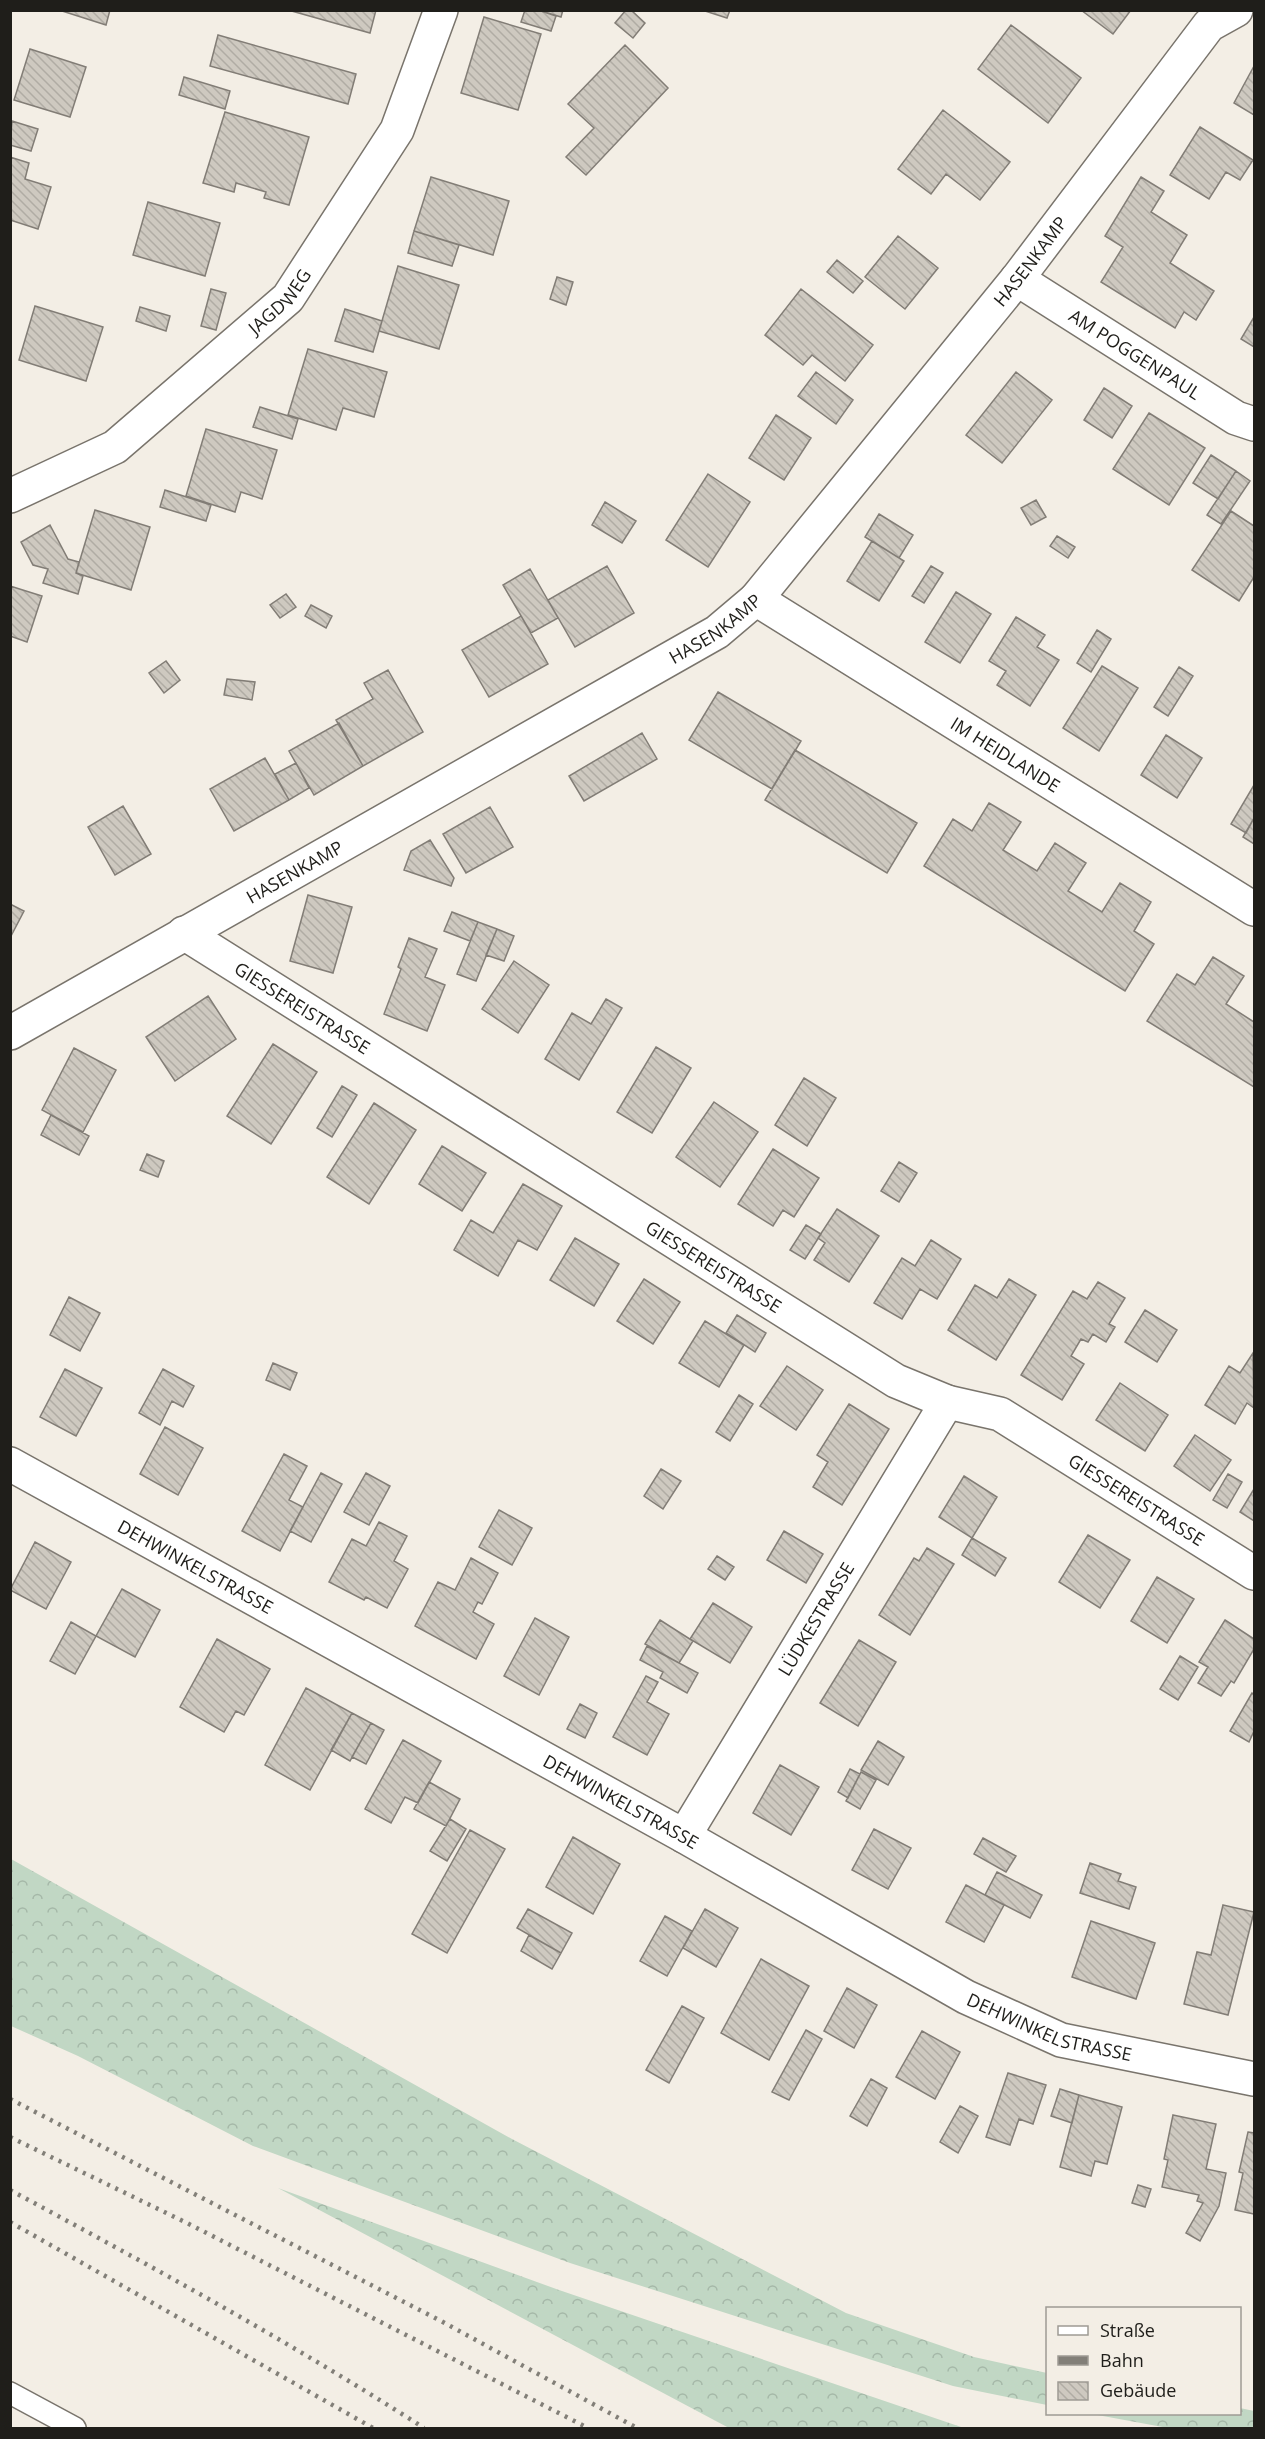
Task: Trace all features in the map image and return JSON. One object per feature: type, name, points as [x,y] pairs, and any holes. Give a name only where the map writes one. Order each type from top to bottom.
[{"type":"street","name":"JAGDWEG","points":[[10,496],[115,447],[288,298],[397,130],[441,10]]},
{"type":"street","name":"HASENKAMP","points":[[10,1033],[717,632],[756,599],[1017,279],[1209,26],[1236,10]]},
{"type":"street","name":"AM POGGENPAUL","points":[[1017,279],[1236,418],[1254,424]]},
{"type":"street","name":"IM HEIDLANDE","points":[[756,599],[1254,909]]},
{"type":"street","name":"GIESSEREISTRASSE","points":[[184,933],[896,1381],[947,1402],[1000,1414],[1254,1574]]},
{"type":"street","name":"LÜDKESTRASSE","points":[[684,1836],[947,1402]]},
{"type":"street","name":"DEHWINKELSTRASSE","points":[[10,1464],[684,1836],[966,1997],[1061,2040],[1254,2079]]},
{"type":"lane","points":[[10,2393],[75,2428]]},
{"type":"green space","points":[[11,1859],[512,2139],[846,2313],[974,2357],[1046,2373],[1046,2405],[953,2386],[570,2263],[253,2146],[78,2056],[11,2026]]},
{"type":"green space","points":[[278,2188],[559,2290],[964,2428],[729,2428]]},
{"type":"green space","points":[[1241,2408],[1254,2411],[1254,2428],[1168,2428],[1097,2415],[1241,2415]]},
{"type":"building","points":[[59,10],[110,10],[106,25]]},
{"type":"building","points":[[288,10],[376,10],[370,33]]},
{"type":"building","points":[[525,10],[538,10],[556,16],[551,31],[521,22]]},
{"type":"building","points":[[538,10],[563,10],[561,17]]},
{"type":"building","points":[[626,10],[631,10],[645,23],[633,38],[615,23]]},
{"type":"building","points":[[702,10],[730,10],[727,18]]},
{"type":"building","points":[[1081,10],[1131,10],[1113,34]]},
{"type":"building","points":[[484,17],[541,34],[518,110],[461,93]]},
{"type":"building","points":[[1011,25],[1081,78],[1048,123],[978,69]]},
{"type":"building","points":[[218,35],[356,74],[348,104],[210,66]]},
{"type":"building","points":[[625,45],[668,88],[586,175],[566,157],[594,128],[568,104]]},
{"type":"building","points":[[30,49],[86,67],[70,117],[14,100]]},
{"type":"building","points":[[1254,66],[1254,115],[1234,103]]},
{"type":"building","points":[[184,77],[230,91],[225,109],[179,95]]},
{"type":"building","points":[[943,110],[1010,162],[980,200],[946,174],[931,194],[898,169]]},
{"type":"building","points":[[225,112],[309,137],[289,205],[264,198],[266,192],[236,183],[234,192],[203,183]]},
{"type":"building","points":[[12,121],[38,129],[31,151],[10,145]]},
{"type":"building","points":[[1200,127],[1253,160],[1240,180],[1226,172],[1209,199],[1170,175]]},
{"type":"building","points":[[10,157],[29,163],[25,179],[51,187],[38,229],[10,220]]},
{"type":"building","points":[[431,177],[509,201],[493,255],[414,231]]},
{"type":"building","points":[[1141,177],[1164,191],[1151,212],[1187,235],[1170,263],[1214,291],[1196,320],[1184,312],[1175,328],[1101,282],[1123,247],[1105,236]]},
{"type":"building","points":[[148,202],[220,223],[205,276],[133,255]]},
{"type":"building","points":[[414,231],[459,245],[452,266],[408,253]]},
{"type":"building","points":[[898,236],[938,268],[905,309],[865,277]]},
{"type":"building","points":[[837,260],[863,281],[853,293],[827,272]]},
{"type":"building","points":[[398,266],[459,285],[439,349],[379,331]]},
{"type":"building","points":[[557,277],[573,282],[566,305],[550,299]]},
{"type":"building","points":[[211,289],[226,293],[216,330],[201,326]]},
{"type":"building","points":[[801,289],[873,345],[845,381],[812,355],[803,365],[765,335]]},
{"type":"building","points":[[35,306],[103,327],[86,381],[19,360]]},
{"type":"building","points":[[140,307],[170,316],[166,331],[136,321]]},
{"type":"building","points":[[345,309],[382,321],[373,352],[335,341]]},
{"type":"building","points":[[1254,317],[1254,347],[1241,339]]},
{"type":"building","points":[[308,349],[387,372],[374,417],[343,408],[336,430],[288,415]]},
{"type":"building","points":[[816,372],[853,400],[836,424],[798,396]]},
{"type":"building","points":[[1016,372],[1052,400],[1002,463],[966,435]]},
{"type":"building","points":[[1104,388],[1132,406],[1112,438],[1084,420]]},
{"type":"building","points":[[260,407],[298,419],[292,439],[253,427]]},
{"type":"building","points":[[1149,413],[1205,448],[1169,505],[1113,469]]},
{"type":"building","points":[[776,415],[811,438],[784,480],[749,458]]},
{"type":"building","points":[[206,429],[277,450],[262,499],[241,492],[235,512],[186,496]]},
{"type":"building","points":[[1211,455],[1236,471],[1218,499],[1193,483]]},
{"type":"building","points":[[1236,471],[1250,481],[1221,524],[1207,515]]},
{"type":"building","points":[[708,474],[750,502],[708,567],[666,540]]},
{"type":"building","points":[[165,490],[211,505],[206,521],[160,507]]},
{"type":"building","points":[[1036,500],[1046,517],[1031,525],[1021,508]]},
{"type":"building","points":[[605,502],[636,521],[622,543],[592,525]]},
{"type":"building","points":[[95,510],[150,527],[131,590],[76,573]]},
{"type":"building","points":[[1231,511],[1254,526],[1254,577],[1239,601],[1192,570]]},
{"type":"building","points":[[879,514],[913,535],[899,558],[865,537]]},
{"type":"building","points":[[50,525],[68,559],[79,562],[76,573],[83,576],[78,594],[43,583],[48,569],[33,565],[21,542]]},
{"type":"building","points":[[1057,536],[1075,547],[1068,558],[1050,546]]},
{"type":"building","points":[[872,541],[904,561],[879,601],[847,581]]},
{"type":"building","points":[[607,566],[634,613],[575,647],[548,600]]},
{"type":"building","points":[[931,566],[943,573],[924,603],[912,596]]},
{"type":"building","points":[[530,569],[558,618],[531,633],[503,585]]},
{"type":"building","points":[[10,586],[42,596],[27,642],[10,636]]},
{"type":"building","points":[[956,592],[991,614],[960,663],[925,642]]},
{"type":"building","points":[[286,594],[296,607],[280,618],[270,605]]},
{"type":"building","points":[[311,605],[332,616],[326,628],[305,616]]},
{"type":"building","points":[[521,616],[548,664],[489,697],[462,650]]},
{"type":"building","points":[[1016,617],[1045,635],[1037,647],[1059,660],[1030,706],[997,685],[1006,671],[989,661]]},
{"type":"building","points":[[1097,630],[1111,639],[1091,672],[1077,663]]},
{"type":"building","points":[[166,661],[180,680],[164,693],[149,673]]},
{"type":"building","points":[[1102,666],[1138,688],[1099,751],[1063,728]]},
{"type":"building","points":[[1179,667],[1193,676],[1168,716],[1154,707]]},
{"type":"building","points":[[388,670],[423,732],[363,766],[336,720],[373,699],[364,683]]},
{"type":"building","points":[[227,679],[255,682],[252,700],[224,695]]},
{"type":"building","points":[[718,692],[801,741],[772,789],[689,740]]},
{"type":"building","points":[[339,723],[363,766],[314,795],[289,751]]},
{"type":"building","points":[[642,733],[657,759],[584,801],[569,776]]},
{"type":"building","points":[[1166,735],[1202,758],[1177,798],[1141,775]]},
{"type":"building","points":[[795,750],[917,823],[887,873],[765,800]]},
{"type":"building","points":[[265,758],[289,800],[234,831],[210,789]]},
{"type":"building","points":[[296,763],[309,788],[289,800],[275,774]]},
{"type":"building","points":[[1254,785],[1254,818],[1246,833],[1231,824]]},
{"type":"building","points":[[989,803],[1021,822],[1003,850],[1037,871],[1055,843],[1086,863],[1068,891],[1102,912],[1120,883],[1151,902],[1134,931],[1154,944],[1125,991],[924,866],[953,819],[972,831]]},
{"type":"building","points":[[123,806],[151,854],[115,875],[88,827]]},
{"type":"building","points":[[490,807],[513,847],[466,873],[443,834]]},
{"type":"building","points":[[1254,818],[1254,844],[1243,837]]},
{"type":"building","points":[[430,840],[454,878],[451,886],[404,870],[411,851]]},
{"type":"building","points":[[308,895],[352,907],[333,973],[290,961]]},
{"type":"building","points":[[10,904],[24,911],[10,938]]},
{"type":"building","points":[[452,912],[478,922],[470,941],[444,931]]},
{"type":"building","points":[[478,922],[497,929],[476,981],[457,974]]},
{"type":"building","points":[[497,929],[514,936],[504,961],[486,955]]},
{"type":"building","points":[[409,938],[437,949],[425,977],[445,985],[427,1031],[384,1014],[401,969],[398,967]]},
{"type":"building","points":[[1213,957],[1244,976],[1226,1004],[1254,1022],[1254,1087],[1147,1021],[1177,974],[1195,985]]},
{"type":"building","points":[[514,961],[549,985],[518,1033],[482,1009]]},
{"type":"building","points":[[208,996],[236,1039],[175,1081],[146,1037]]},
{"type":"building","points":[[606,999],[622,1008],[579,1080],[545,1059],[572,1013],[591,1024]]},
{"type":"building","points":[[273,1044],[317,1072],[271,1144],[227,1116]]},
{"type":"building","points":[[656,1047],[691,1068],[652,1133],[617,1112]]},
{"type":"building","points":[[74,1048],[116,1070],[83,1132],[42,1110]]},
{"type":"building","points":[[804,1078],[836,1098],[807,1146],[775,1125]]},
{"type":"building","points":[[342,1086],[357,1095],[332,1137],[317,1128]]},
{"type":"building","points":[[714,1102],[758,1132],[720,1187],[676,1157]]},
{"type":"building","points":[[374,1103],[416,1130],[369,1204],[327,1177]]},
{"type":"building","points":[[51,1115],[89,1136],[79,1155],[41,1135]]},
{"type":"building","points":[[442,1146],[486,1173],[462,1211],[419,1184]]},
{"type":"building","points":[[773,1149],[819,1178],[794,1217],[783,1210],[773,1226],[738,1204]]},
{"type":"building","points":[[147,1154],[164,1161],[158,1177],[140,1170]]},
{"type":"building","points":[[899,1162],[917,1173],[899,1202],[881,1191]]},
{"type":"building","points":[[523,1184],[562,1206],[537,1250],[518,1240],[498,1276],[454,1250],[471,1220],[493,1233]]},
{"type":"building","points":[[837,1209],[879,1236],[849,1282],[814,1260],[825,1243],[818,1238]]},
{"type":"building","points":[[806,1225],[821,1234],[805,1259],[790,1250]]},
{"type":"building","points":[[575,1238],[619,1264],[594,1306],[550,1280]]},
{"type":"building","points":[[931,1240],[961,1259],[937,1299],[920,1289],[902,1319],[874,1303],[902,1258],[915,1266]]},
{"type":"building","points":[[644,1279],[680,1302],[653,1344],[617,1321]]},
{"type":"building","points":[[1009,1279],[1036,1295],[996,1360],[948,1330],[975,1285],[997,1298]]},
{"type":"building","points":[[1098,1282],[1125,1298],[1109,1324],[1115,1327],[1106,1342],[1093,1334],[1088,1342],[1081,1339],[1071,1356],[1084,1364],[1062,1400],[1021,1375],[1073,1291],[1087,1299]]},
{"type":"building","points":[[69,1297],[100,1313],[80,1351],[50,1335]]},
{"type":"building","points":[[1145,1310],[1177,1330],[1157,1362],[1125,1342]]},
{"type":"building","points":[[737,1315],[766,1333],[755,1352],[726,1333]]},
{"type":"building","points":[[705,1321],[744,1345],[719,1387],[679,1363]]},
{"type":"building","points":[[1253,1353],[1254,1408],[1247,1403],[1235,1424],[1205,1405],[1229,1366],[1240,1373]]},
{"type":"building","points":[[273,1363],[297,1373],[290,1390],[266,1380]]},
{"type":"building","points":[[787,1366],[823,1390],[796,1430],[760,1406]]},
{"type":"building","points":[[65,1369],[102,1388],[76,1436],[40,1417]]},
{"type":"building","points":[[163,1369],[194,1386],[183,1407],[172,1401],[160,1425],[139,1413]]},
{"type":"building","points":[[1120,1383],[1168,1415],[1145,1451],[1096,1420]]},
{"type":"building","points":[[739,1395],[753,1404],[730,1441],[716,1432]]},
{"type":"building","points":[[849,1404],[889,1429],[842,1505],[813,1487],[828,1462],[817,1455]]},
{"type":"building","points":[[165,1427],[203,1448],[178,1495],[140,1474]]},
{"type":"building","points":[[1195,1435],[1231,1460],[1210,1491],[1174,1466]]},
{"type":"building","points":[[284,1454],[307,1466],[289,1500],[303,1507],[280,1551],[242,1531]]},
{"type":"building","points":[[661,1469],[681,1481],[663,1509],[644,1496]]},
{"type":"building","points":[[321,1473],[342,1484],[311,1542],[290,1531]]},
{"type":"building","points":[[366,1473],[390,1486],[369,1525],[344,1512]]},
{"type":"building","points":[[1228,1474],[1242,1482],[1227,1508],[1213,1500]]},
{"type":"building","points":[[964,1476],[997,1497],[972,1538],[939,1517]]},
{"type":"building","points":[[1254,1489],[1254,1521],[1240,1512]]},
{"type":"building","points":[[499,1510],[532,1528],[512,1565],[479,1547]]},
{"type":"building","points":[[379,1522],[407,1536],[394,1561],[408,1569],[387,1608],[366,1597],[364,1600],[329,1582],[352,1539],[366,1546]]},
{"type":"building","points":[[784,1531],[823,1554],[806,1583],[767,1560]]},
{"type":"building","points":[[1088,1535],[1130,1560],[1100,1608],[1059,1582]]},
{"type":"building","points":[[972,1538],[1006,1558],[995,1576],[962,1555]]},
{"type":"building","points":[[35,1542],[71,1562],[46,1609],[10,1590]]},
{"type":"building","points":[[927,1548],[954,1564],[910,1635],[879,1615],[914,1558],[919,1561]]},
{"type":"building","points":[[717,1556],[734,1567],[725,1580],[708,1569]]},
{"type":"building","points":[[471,1558],[498,1573],[482,1604],[478,1602],[473,1612],[494,1624],[476,1659],[415,1626],[438,1582],[455,1590]]},
{"type":"building","points":[[1157,1577],[1194,1599],[1167,1643],[1131,1621]]},
{"type":"building","points":[[122,1589],[160,1610],[135,1657],[96,1636]]},
{"type":"building","points":[[713,1603],[752,1627],[730,1663],[690,1639]]},
{"type":"building","points":[[535,1618],[569,1637],[539,1695],[504,1676]]},
{"type":"building","points":[[660,1620],[693,1641],[679,1663],[645,1644]]},
{"type":"building","points":[[1225,1620],[1254,1639],[1254,1649],[1234,1683],[1231,1681],[1221,1696],[1198,1683],[1208,1667],[1199,1662]]},
{"type":"building","points":[[71,1622],[96,1636],[75,1674],[50,1661]]},
{"type":"building","points":[[217,1639],[270,1669],[244,1715],[236,1711],[224,1732],[180,1707]]},
{"type":"building","points":[[859,1640],[896,1662],[858,1726],[820,1703]]},
{"type":"building","points":[[647,1646],[698,1673],[687,1693],[660,1678],[663,1672],[640,1660]]},
{"type":"building","points":[[1180,1656],[1198,1667],[1178,1700],[1160,1689]]},
{"type":"building","points":[[646,1676],[658,1682],[647,1702],[669,1714],[647,1755],[613,1737]]},
{"type":"building","points":[[306,1688],[352,1713],[310,1790],[265,1765]]},
{"type":"building","points":[[1252,1693],[1254,1695],[1254,1731],[1249,1742],[1230,1731]]},
{"type":"building","points":[[580,1704],[597,1713],[585,1738],[567,1729]]},
{"type":"building","points":[[352,1713],[371,1723],[350,1761],[331,1750]]},
{"type":"building","points":[[371,1723],[384,1730],[366,1764],[352,1757]]},
{"type":"building","points":[[403,1740],[441,1761],[418,1803],[405,1797],[391,1823],[365,1809]]},
{"type":"building","points":[[878,1741],[904,1757],[888,1785],[861,1770]]},
{"type":"building","points":[[780,1765],[819,1787],[791,1835],[753,1813]]},
{"type":"building","points":[[850,1769],[860,1774],[848,1798],[838,1792]]},
{"type":"building","points":[[861,1772],[876,1780],[860,1809],[846,1801]]},
{"type":"building","points":[[429,1782],[460,1799],[446,1826],[414,1809]]},
{"type":"building","points":[[450,1819],[466,1829],[447,1861],[430,1851]]},
{"type":"building","points":[[874,1829],[911,1848],[888,1889],[852,1870]]},
{"type":"building","points":[[470,1830],[505,1849],[447,1953],[412,1934]]},
{"type":"building","points":[[573,1837],[620,1864],[593,1914],[546,1887]]},
{"type":"building","points":[[983,1838],[1016,1856],[1006,1872],[974,1854]]},
{"type":"building","points":[[1090,1863],[1121,1874],[1118,1881],[1136,1887],[1129,1909],[1080,1893]]},
{"type":"building","points":[[997,1872],[1042,1895],[1030,1918],[985,1895]]},
{"type":"building","points":[[966,1885],[1004,1905],[984,1942],[946,1922]]},
{"type":"building","points":[[1223,1905],[1254,1912],[1228,2015],[1184,2004],[1197,1952],[1211,1955]]},
{"type":"building","points":[[528,1909],[572,1933],[561,1953],[517,1928]]},
{"type":"building","points":[[705,1909],[738,1928],[716,1967],[683,1948]]},
{"type":"building","points":[[665,1916],[692,1931],[667,1976],[640,1961]]},
{"type":"building","points":[[1091,1921],[1155,1943],[1136,1999],[1072,1977]]},
{"type":"building","points":[[529,1935],[561,1953],[552,1969],[521,1951]]},
{"type":"building","points":[[761,1959],[809,1986],[769,2060],[721,2033]]},
{"type":"building","points":[[847,1988],[877,2005],[854,2048],[824,2031]]},
{"type":"building","points":[[682,2006],[704,2018],[669,2083],[646,2070]]},
{"type":"building","points":[[806,2030],[822,2039],[789,2100],[772,2092]]},
{"type":"building","points":[[922,2031],[960,2052],[935,2099],[896,2077]]},
{"type":"building","points":[[1008,2073],[1046,2085],[1033,2124],[1019,2119],[1010,2145],[986,2137]]},
{"type":"building","points":[[871,2079],[887,2088],[867,2126],[850,2116]]},
{"type":"building","points":[[1060,2089],[1079,2095],[1072,2123],[1051,2116]]},
{"type":"building","points":[[1079,2095],[1122,2107],[1107,2164],[1095,2161],[1091,2176],[1060,2167]]},
{"type":"building","points":[[960,2106],[978,2116],[958,2153],[940,2142]]},
{"type":"building","points":[[1173,2115],[1216,2124],[1206,2169],[1226,2173],[1219,2206],[1200,2241],[1186,2233],[1203,2203],[1197,2201],[1199,2195],[1162,2187],[1168,2160],[1164,2159]]},
{"type":"building","points":[[1248,2132],[1254,2133],[1254,2214],[1235,2210],[1243,2173],[1239,2172]]},
{"type":"building","points":[[1138,2185],[1151,2189],[1145,2207],[1132,2203]]},
{"type":"railway","points":[[10,2099],[441,2321],[637,2428]]},
{"type":"railway","points":[[10,2137],[187,2223],[588,2428]]},
{"type":"railway","points":[[10,2190],[271,2335],[424,2428]]},
{"type":"railway","points":[[10,2222],[373,2428]]}]
